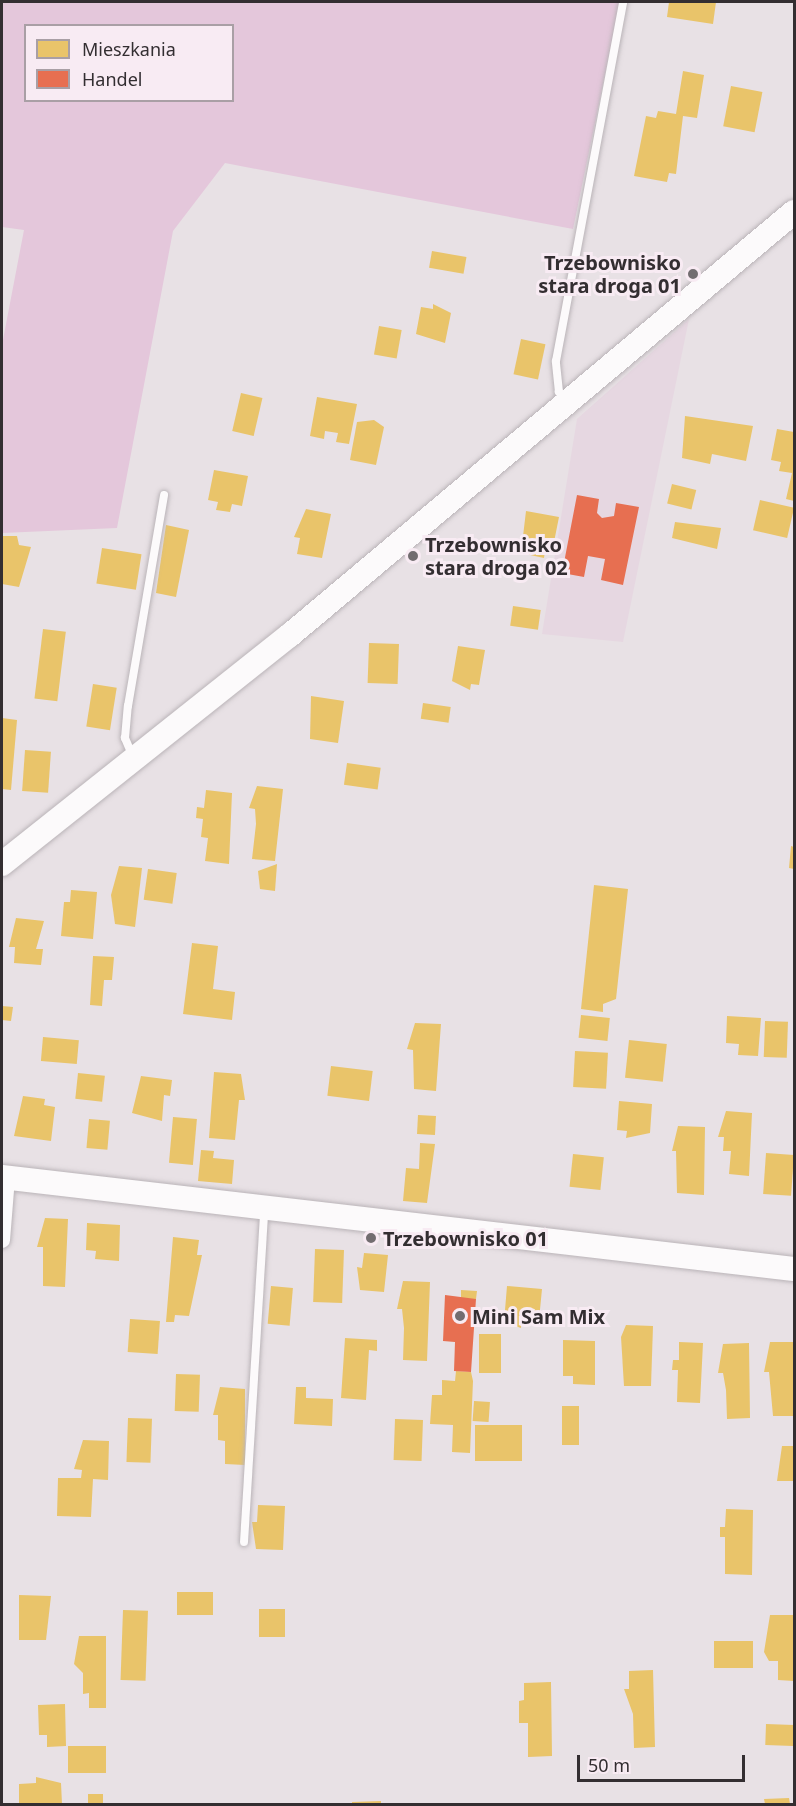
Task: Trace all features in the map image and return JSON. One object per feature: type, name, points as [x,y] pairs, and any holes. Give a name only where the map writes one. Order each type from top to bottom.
[{"type":"street","points":[[2,864],[135,759],[566,399],[795,212]]},
{"type":"street","points":[[2,1240],[4,1178],[264,1210],[795,1269]]},
{"type":"lane","points":[[566,399],[559,392],[555,360],[623,2]]},
{"type":"lane","points":[[135,759],[129,753],[126,727],[164,495]]},
{"type":"lane","points":[[244,1542],[264,1210]]},
{"type":"shaded area","points":[[2,2],[620,2],[573,229],[225,163],[173,231],[117,528],[2,533],[2,345],[24,230],[2,227]]},
{"type":"shaded area","points":[[689,319],[623,642],[542,634],[577,419]]},
{"type":"building: Mieszkania","points":[[669,2],[716,2],[713,24],[667,17]]},
{"type":"building: Mieszkania","points":[[683,71],[704,75],[697,118],[683,116],[676,174],[669,173],[667,182],[634,176],[646,116],[656,118],[658,111],[676,114]]},
{"type":"building: Mieszkania","points":[[731,86],[762,92],[755,132],[723,126]]},
{"type":"building: Mieszkania","points":[[432,251],[466,257],[464,274],[429,268]]},
{"type":"building: Mieszkania","points":[[433,304],[451,313],[445,343],[416,334],[421,307],[433,309]]},
{"type":"building: Mieszkania","points":[[379,326],[402,330],[397,359],[374,355]]},
{"type":"building: Mieszkania","points":[[521,339],[545,344],[538,379],[514,374]]},
{"type":"building: Mieszkania","points":[[241,393],[262,398],[254,436],[232,431]]},
{"type":"building: Mieszkania","points":[[317,397],[357,404],[349,444],[336,442],[338,433],[325,431],[324,439],[310,436]]},
{"type":"building: Mieszkania","points":[[685,416],[753,426],[746,461],[712,454],[710,464],[682,458]]},
{"type":"building: Mieszkania","points":[[374,420],[384,427],[376,465],[350,460],[357,422]]},
{"type":"building: Mieszkania","points":[[777,429],[794,432],[794,501],[786,499],[792,473],[779,471],[781,462],[771,460]]},
{"type":"building: Mieszkania","points":[[214,470],[248,476],[242,506],[232,504],[230,512],[216,510],[218,502],[208,500]]},
{"type":"building: Mieszkania","points":[[672,484],[696,490],[691,509],[667,503]]},
{"type":"building: Mieszkania","points":[[760,500],[794,508],[787,538],[753,530]]},
{"type":"building: Mieszkania","points":[[306,509],[331,514],[322,558],[297,554],[300,538],[294,537]]},
{"type":"building: Mieszkania","points":[[526,511],[559,517],[552,552],[545,551],[544,558],[521,553]]},
{"type":"building: Mieszkania","points":[[675,522],[721,528],[717,549],[672,538]]},
{"type":"building: Mieszkania","points":[[166,525],[189,530],[176,597],[156,593]]},
{"type":"building: Mieszkania","points":[[2,536],[17,536],[19,545],[31,547],[19,587],[2,584]]},
{"type":"building: Mieszkania","points":[[102,548],[142,554],[136,590],[96,584]]},
{"type":"building: Mieszkania","points":[[513,606],[541,610],[538,630],[510,626]]},
{"type":"building: Mieszkania","points":[[43,629],[66,632],[57,701],[34,698]]},
{"type":"building: Mieszkania","points":[[369,643],[399,644],[398,684],[368,683]]},
{"type":"building: Mieszkania","points":[[458,646],[485,650],[479,685],[471,684],[470,690],[452,681]]},
{"type":"building: Mieszkania","points":[[93,684],[117,688],[110,730],[86,726]]},
{"type":"building: Mieszkania","points":[[311,696],[344,701],[338,743],[310,739]]},
{"type":"building: Mieszkania","points":[[423,703],[451,707],[449,723],[421,719]]},
{"type":"building: Mieszkania","points":[[2,718],[17,720],[11,790],[2,789]]},
{"type":"building: Mieszkania","points":[[25,750],[51,752],[48,793],[22,791]]},
{"type":"building: Mieszkania","points":[[347,763],[381,768],[378,790],[344,785]]},
{"type":"building: Mieszkania","points":[[257,786],[283,789],[275,861],[252,859],[256,824],[255,809],[249,808]]},
{"type":"building: Mieszkania","points":[[206,790],[232,793],[229,864],[205,861],[208,838],[201,837],[203,819],[196,818],[197,807],[204,808]]},
{"type":"building: Mieszkania","points":[[791,846],[794,847],[794,869],[789,868]]},
{"type":"building: Mieszkania","points":[[277,864],[275,891],[260,889],[258,871]]},
{"type":"building: Mieszkania","points":[[119,866],[142,868],[135,927],[115,924],[111,895]]},
{"type":"building: Mieszkania","points":[[148,869],[177,873],[172,904],[144,900]]},
{"type":"building: Mieszkania","points":[[594,885],[628,889],[616,999],[603,1004],[603,1012],[581,1009]]},
{"type":"building: Mieszkania","points":[[71,890],[97,892],[93,939],[61,936],[64,902],[70,902]]},
{"type":"building: Mieszkania","points":[[16,918],[44,921],[36,949],[43,949],[41,965],[14,963],[15,947],[9,947]]},
{"type":"building: Mieszkania","points":[[192,943],[218,946],[213,989],[235,992],[232,1020],[183,1014]]},
{"type":"building: Mieszkania","points":[[93,956],[114,957],[112,980],[104,980],[102,1006],[90,1005]]},
{"type":"building: Mieszkania","points":[[2,1006],[13,1007],[11,1021],[2,1020]]},
{"type":"building: Mieszkania","points":[[581,1015],[610,1018],[607,1041],[579,1038]]},
{"type":"building: Mieszkania","points":[[727,1016],[761,1018],[758,1056],[738,1055],[739,1044],[726,1043]]},
{"type":"building: Mieszkania","points":[[765,1021],[788,1022],[787,1058],[764,1057]]},
{"type":"building: Mieszkania","points":[[415,1023],[441,1024],[436,1091],[414,1089],[413,1050],[407,1049]]},
{"type":"building: Mieszkania","points":[[43,1037],[79,1040],[77,1064],[41,1061]]},
{"type":"building: Mieszkania","points":[[629,1040],[667,1044],[663,1082],[625,1078]]},
{"type":"building: Mieszkania","points":[[575,1051],[608,1053],[606,1089],[573,1087]]},
{"type":"building: Mieszkania","points":[[331,1066],[373,1071],[369,1101],[327,1096]]},
{"type":"building: Mieszkania","points":[[214,1072],[241,1074],[245,1100],[239,1100],[235,1140],[209,1138]]},
{"type":"building: Mieszkania","points":[[78,1073],[105,1076],[102,1102],[75,1099]]},
{"type":"building: Mieszkania","points":[[141,1076],[172,1080],[170,1096],[164,1095],[162,1121],[132,1113]]},
{"type":"building: Mieszkania","points":[[23,1096],[45,1099],[44,1105],[55,1107],[51,1141],[14,1136]]},
{"type":"building: Mieszkania","points":[[619,1101],[652,1104],[650,1133],[626,1138],[627,1131],[617,1130]]},
{"type":"building: Mieszkania","points":[[726,1111],[752,1113],[749,1176],[729,1174],[731,1151],[723,1151],[724,1137],[718,1137]]},
{"type":"building: Mieszkania","points":[[418,1115],[436,1116],[435,1135],[417,1134]]},
{"type":"building: Mieszkania","points":[[173,1117],[197,1119],[193,1165],[169,1163]]},
{"type":"building: Mieszkania","points":[[89,1119],[110,1121],[107,1150],[86,1148]]},
{"type":"building: Mieszkania","points":[[678,1126],[705,1127],[704,1195],[677,1193],[676,1151],[672,1151]]},
{"type":"building: Mieszkania","points":[[420,1143],[435,1144],[427,1203],[403,1201],[406,1168],[419,1169]]},
{"type":"building: Mieszkania","points":[[201,1150],[214,1151],[213,1158],[234,1160],[232,1184],[198,1181]]},
{"type":"building: Mieszkania","points":[[766,1153],[794,1155],[791,1196],[763,1194]]},
{"type":"building: Mieszkania","points":[[573,1154],[604,1157],[600,1190],[570,1187]]},
{"type":"building: Mieszkania","points":[[45,1218],[68,1219],[65,1287],[43,1286],[43,1247],[37,1247]]},
{"type":"building: Mieszkania","points":[[87,1223],[120,1225],[119,1261],[95,1259],[96,1251],[86,1250]]},
{"type":"building: Mieszkania","points":[[173,1237],[199,1240],[197,1255],[202,1255],[189,1316],[175,1315],[174,1322],[166,1322]]},
{"type":"building: Mieszkania","points":[[315,1249],[344,1250],[342,1303],[313,1302]]},
{"type":"building: Mieszkania","points":[[364,1253],[388,1255],[384,1292],[360,1290],[357,1267],[362,1268]]},
{"type":"building: Mieszkania","points":[[403,1281],[430,1282],[427,1361],[403,1360],[402,1309],[397,1309]]},
{"type":"building: Mieszkania","points":[[271,1286],[293,1288],[290,1326],[268,1324]]},
{"type":"building: Mieszkania","points":[[507,1286],[542,1289],[539,1320],[521,1318],[521,1328],[504,1322]]},
{"type":"building: Mieszkania","points":[[461,1290],[477,1291],[476,1299],[461,1299]]},
{"type":"building: Mieszkania","points":[[130,1319],[160,1321],[158,1354],[128,1352]]},
{"type":"building: Mieszkania","points":[[626,1325],[653,1326],[651,1386],[624,1386],[621,1337]]},
{"type":"building: Mieszkania","points":[[479,1334],[501,1334],[501,1373],[479,1373]]},
{"type":"building: Mieszkania","points":[[345,1338],[377,1340],[377,1351],[369,1350],[366,1400],[341,1398]]},
{"type":"building: Mieszkania","points":[[563,1340],[595,1341],[595,1385],[573,1384],[573,1376],[563,1376]]},
{"type":"building: Mieszkania","points":[[679,1342],[703,1343],[700,1403],[677,1402],[678,1370],[672,1370],[673,1360],[679,1360]]},
{"type":"building: Mieszkania","points":[[770,1342],[794,1342],[794,1416],[773,1416],[769,1372],[764,1372]]},
{"type":"building: Mieszkania","points":[[749,1343],[750,1418],[727,1419],[723,1373],[718,1373],[723,1344]]},
{"type":"building: Mieszkania","points":[[456,1371],[471,1372],[473,1381],[470,1453],[452,1452],[453,1425],[430,1424],[432,1395],[442,1395],[442,1380],[455,1381]]},
{"type":"building: Mieszkania","points":[[176,1374],[200,1375],[199,1412],[175,1411]]},
{"type":"building: Mieszkania","points":[[220,1387],[245,1389],[245,1465],[225,1464],[225,1441],[218,1440],[218,1415],[213,1415]]},
{"type":"building: Mieszkania","points":[[296,1387],[306,1387],[306,1398],[333,1399],[332,1426],[294,1424]]},
{"type":"building: Mieszkania","points":[[474,1401],[490,1402],[489,1422],[473,1421]]},
{"type":"building: Mieszkania","points":[[562,1406],[579,1406],[579,1445],[562,1445]]},
{"type":"building: Mieszkania","points":[[128,1418],[152,1419],[150,1463],[126,1462]]},
{"type":"building: Mieszkania","points":[[395,1419],[423,1420],[422,1461],[394,1460]]},
{"type":"building: Mieszkania","points":[[475,1425],[522,1425],[522,1461],[475,1461]]},
{"type":"building: Mieszkania","points":[[83,1440],[109,1441],[108,1480],[93,1479],[91,1517],[57,1516],[58,1478],[81,1478],[82,1470],[74,1469]]},
{"type":"building: Mieszkania","points":[[782,1446],[794,1446],[794,1481],[777,1481]]},
{"type":"building: Mieszkania","points":[[258,1505],[285,1506],[283,1550],[256,1549],[252,1522],[257,1522]]},
{"type":"building: Mieszkania","points":[[726,1509],[753,1510],[752,1575],[725,1574],[725,1537],[720,1537],[720,1527],[725,1527]]},
{"type":"building: Mieszkania","points":[[177,1592],[213,1592],[213,1615],[177,1615]]},
{"type":"building: Mieszkania","points":[[19,1595],[51,1596],[46,1640],[19,1640]]},
{"type":"building: Mieszkania","points":[[259,1609],[285,1609],[285,1637],[259,1637]]},
{"type":"building: Mieszkania","points":[[123,1610],[148,1611],[146,1681],[121,1680]]},
{"type":"building: Mieszkania","points":[[770,1615],[793,1615],[794,1681],[778,1680],[778,1661],[769,1661],[764,1652]]},
{"type":"building: Mieszkania","points":[[79,1636],[106,1636],[106,1708],[89,1708],[89,1693],[83,1694],[83,1673],[74,1664]]},
{"type":"building: Mieszkania","points":[[714,1641],[753,1641],[753,1668],[714,1668]]},
{"type":"building: Mieszkania","points":[[653,1670],[655,1747],[634,1748],[633,1714],[624,1689],[629,1689],[629,1671]]},
{"type":"building: Mieszkania","points":[[551,1682],[552,1756],[528,1757],[528,1723],[519,1723],[519,1701],[524,1700],[524,1683]]},
{"type":"building: Mieszkania","points":[[65,1704],[66,1746],[47,1747],[47,1735],[39,1735],[38,1705]]},
{"type":"building: Mieszkania","points":[[766,1724],[794,1725],[793,1746],[765,1745]]},
{"type":"building: Mieszkania","points":[[68,1746],[106,1746],[106,1773],[68,1773]]},
{"type":"building: Mieszkania","points":[[36,1777],[61,1783],[62,1804],[19,1804],[19,1784],[36,1783]]},
{"type":"building: Mieszkania","points":[[88,1794],[103,1794],[103,1804],[88,1804]]},
{"type":"building: Mieszkania","points":[[789,1798],[790,1804],[765,1804],[764,1799]]},
{"type":"building: Mieszkania","points":[[381,1801],[381,1804],[352,1804],[352,1802]]},
{"type":"building: Handel","points":[[577,495],[599,499],[597,513],[602,518],[614,516],[616,503],[639,507],[623,585],[601,580],[605,559],[588,556],[584,577],[562,573]]},
{"type":"building: Handel","points":[[445,1295],[476,1299],[471,1372],[454,1371],[455,1342],[443,1341]]},
{"type":"place","name":"Trzebownisko stara droga 01","points":[[693,274]]},
{"type":"place","name":"Trzebownisko stara droga 02","points":[[413,556]]},
{"type":"place","name":"Trzebownisko 01","points":[[371,1238]]},
{"type":"place","name":"Mini Sam Mix","points":[[460,1316]]}]
